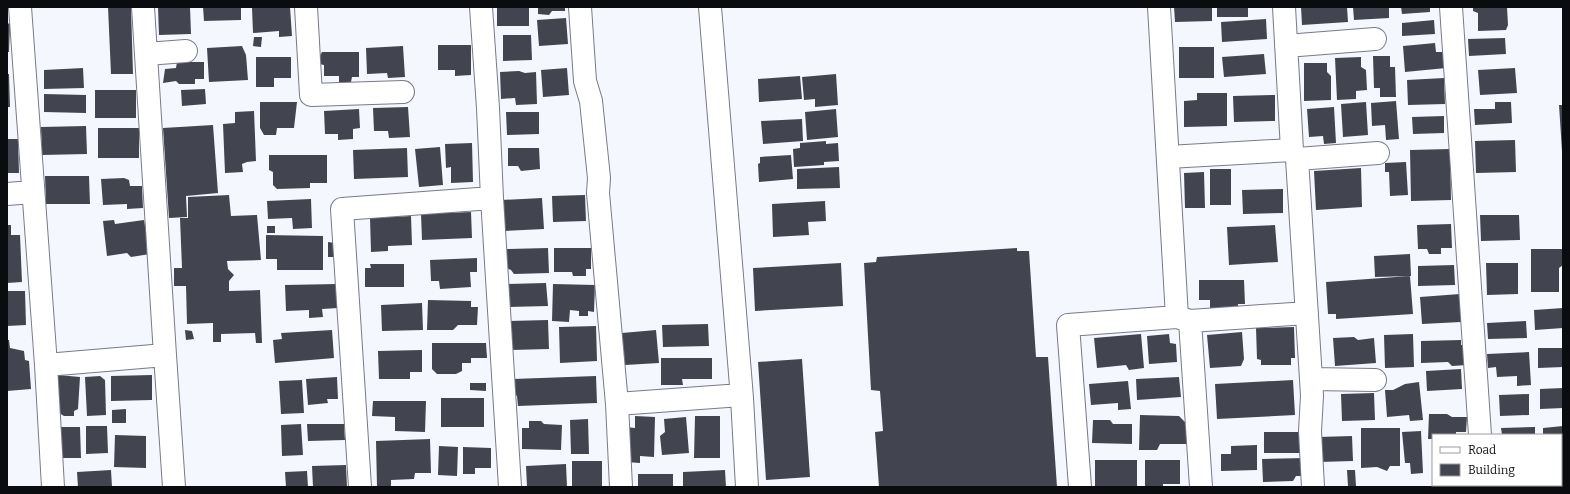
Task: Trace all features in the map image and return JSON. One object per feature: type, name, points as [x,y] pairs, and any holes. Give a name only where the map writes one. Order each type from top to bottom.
[{"type":"street","points":[[20,7],[32,192],[46,365],[53,487]]},
{"type":"street","points":[[143,7],[174,487]]},
{"type":"street","points":[[306,7],[311,95],[403,92]]},
{"type":"street","points":[[481,7],[510,487]]},
{"type":"street","points":[[580,7],[585,81],[591,100],[599,178],[598,193],[617,404],[621,487]]},
{"type":"street","points":[[710,7],[747,487]]},
{"type":"street","points":[[1159,7],[1168,157],[1200,487]]},
{"type":"street","points":[[1284,7],[1312,396],[1310,431],[1313,487]]},
{"type":"street","points":[[1451,7],[1480,434]]},
{"type":"street","points":[[1286,46],[1375,39]]},
{"type":"street","points":[[146,54],[186,51]]},
{"type":"street","points":[[1168,157],[1378,153]]},
{"type":"street","points":[[7,194],[32,192]]},
{"type":"street","points":[[360,487],[342,209],[492,198]]},
{"type":"street","points":[[1080,487],[1068,325],[1307,314]]},
{"type":"street","points":[[46,365],[165,355]]},
{"type":"street","points":[[1311,380],[1375,380]]},
{"type":"street","points":[[617,404],[741,395]]},
{"type":"building","points":[[108,7],[131,7],[133,74],[111,74]]},
{"type":"building","points":[[158,7],[190,7],[191,34],[159,35]]},
{"type":"building","points":[[203,7],[241,7],[241,20],[204,21]]},
{"type":"building","points":[[290,7],[292,36],[279,37],[279,31],[253,33],[252,8]]},
{"type":"building","points":[[497,7],[529,7],[529,26],[497,26]]},
{"type":"building","points":[[538,7],[565,7],[565,11],[552,11],[549,15],[538,14]]},
{"type":"building","points":[[1174,7],[1212,7],[1212,21],[1175,22]]},
{"type":"building","points":[[1217,7],[1248,7],[1248,17],[1217,17]]},
{"type":"building","points":[[1301,7],[1347,7],[1348,22],[1302,25]]},
{"type":"building","points":[[1353,7],[1389,7],[1389,18],[1354,20]]},
{"type":"building","points":[[1401,7],[1430,7],[1430,12],[1402,14]]},
{"type":"building","points":[[1473,7],[1507,7],[1508,25],[1506,30],[1478,31],[1478,13],[1473,11]]},
{"type":"building","points":[[566,18],[568,44],[539,46],[537,20]]},
{"type":"building","points":[[1266,19],[1267,39],[1222,42],[1221,22]]},
{"type":"building","points":[[1434,20],[1435,34],[1402,36],[1402,23]]},
{"type":"building","points":[[7,23],[10,24],[9,52],[7,52]]},
{"type":"building","points":[[503,35],[531,35],[532,60],[503,61]]},
{"type":"building","points":[[254,37],[262,37],[261,47],[253,46]]},
{"type":"building","points":[[1505,38],[1506,54],[1469,56],[1468,39]]},
{"type":"building","points":[[1435,43],[1436,52],[1445,52],[1446,68],[1405,72],[1403,46]]},
{"type":"building","points":[[438,45],[471,45],[471,75],[455,76],[455,70],[438,70]]},
{"type":"building","points":[[242,46],[246,55],[248,80],[209,82],[207,48]]},
{"type":"building","points":[[403,46],[405,77],[388,78],[387,73],[367,74],[366,48]]},
{"type":"building","points":[[1179,47],[1214,47],[1214,78],[1179,78]]},
{"type":"building","points":[[322,52],[359,52],[359,77],[352,77],[351,82],[339,82],[339,76],[324,76],[324,65],[319,64],[319,58]]},
{"type":"building","points":[[1264,54],[1266,74],[1224,77],[1222,57]]},
{"type":"building","points":[[1373,56],[1390,56],[1390,67],[1395,67],[1396,97],[1380,97],[1380,88],[1374,88]]},
{"type":"building","points":[[256,57],[291,57],[291,78],[274,78],[274,87],[256,87]]},
{"type":"building","points":[[1361,57],[1361,67],[1366,70],[1367,90],[1356,91],[1356,99],[1337,100],[1335,58]]},
{"type":"building","points":[[177,62],[204,62],[204,79],[195,79],[195,84],[179,84],[176,81],[163,83],[165,69],[176,68]]},
{"type":"building","points":[[1304,63],[1327,63],[1327,72],[1331,76],[1331,100],[1304,101]]},
{"type":"building","points":[[83,68],[84,88],[44,89],[44,70]]},
{"type":"building","points":[[567,68],[569,95],[543,97],[541,70]]},
{"type":"building","points":[[1515,68],[1517,93],[1480,95],[1478,70]]},
{"type":"building","points":[[519,71],[525,73],[536,72],[537,104],[516,105],[515,98],[501,99],[500,72]]},
{"type":"building","points":[[7,74],[9,74],[10,107],[7,107]]},
{"type":"building","points":[[836,74],[838,105],[815,107],[815,99],[804,100],[802,77]]},
{"type":"building","points":[[800,76],[802,99],[759,102],[758,79]]},
{"type":"building","points":[[1444,78],[1445,104],[1408,105],[1407,80]]},
{"type":"building","points":[[205,89],[206,104],[182,106],[181,90]]},
{"type":"building","points":[[95,90],[136,90],[136,118],[95,118]]},
{"type":"building","points":[[1197,93],[1227,93],[1227,126],[1184,127],[1184,101],[1197,100]]},
{"type":"building","points":[[44,94],[86,95],[86,113],[44,112]]},
{"type":"building","points":[[1275,95],[1275,121],[1234,122],[1233,96]]},
{"type":"building","points":[[1396,101],[1399,139],[1386,140],[1385,125],[1372,126],[1371,103]]},
{"type":"building","points":[[260,102],[297,102],[294,128],[277,128],[276,135],[264,135],[260,128]]},
{"type":"building","points":[[1366,102],[1368,135],[1343,137],[1341,104]]},
{"type":"building","points":[[1495,102],[1511,102],[1512,123],[1475,125],[1474,109],[1495,109]]},
{"type":"building","points":[[1559,105],[1563,105],[1563,151],[1562,151]]},
{"type":"building","points":[[408,107],[410,137],[389,138],[388,131],[374,131],[373,108]]},
{"type":"building","points":[[1334,107],[1336,143],[1324,144],[1323,136],[1309,137],[1307,109]]},
{"type":"building","points":[[359,109],[360,128],[353,129],[353,139],[338,140],[338,134],[325,134],[324,111]]},
{"type":"building","points":[[836,109],[838,137],[807,140],[805,112]]},
{"type":"building","points":[[254,111],[256,161],[242,164],[243,172],[225,173],[223,124],[235,123],[235,112]]},
{"type":"building","points":[[506,112],[539,112],[539,134],[507,135]]},
{"type":"building","points":[[1444,116],[1444,133],[1413,134],[1412,117]]},
{"type":"building","points":[[802,119],[803,141],[763,144],[761,121]]},
{"type":"building","points":[[213,125],[218,193],[186,196],[187,217],[169,218],[163,128]]},
{"type":"building","points":[[86,126],[87,154],[42,155],[41,127]]},
{"type":"building","points":[[98,128],[139,128],[139,158],[98,158]]},
{"type":"building","points":[[7,139],[18,139],[19,173],[7,173]]},
{"type":"building","points":[[1515,140],[1516,172],[1476,173],[1475,141]]},
{"type":"building","points":[[826,141],[826,144],[838,143],[839,161],[824,162],[824,165],[794,167],[793,149],[800,148],[800,143]]},
{"type":"building","points":[[472,143],[473,182],[451,183],[451,167],[446,168],[445,144]]},
{"type":"building","points":[[440,147],[443,185],[419,187],[415,149]]},
{"type":"building","points":[[407,148],[408,177],[354,179],[353,150]]},
{"type":"building","points":[[508,148],[539,148],[540,169],[521,171],[518,166],[508,166]]},
{"type":"building","points":[[1450,149],[1451,200],[1411,201],[1410,150]]},
{"type":"building","points":[[269,155],[327,155],[327,183],[310,183],[310,188],[277,189],[273,185],[273,172],[269,170]]},
{"type":"building","points":[[791,155],[793,179],[759,182],[758,164],[760,163],[760,157]]},
{"type":"building","points":[[1406,162],[1408,195],[1390,196],[1389,172],[1385,172],[1385,163]]},
{"type":"building","points":[[839,167],[840,188],[797,189],[797,169]]},
{"type":"building","points":[[1361,168],[1362,207],[1316,210],[1314,171]]},
{"type":"building","points":[[1210,169],[1231,169],[1231,205],[1210,205]]},
{"type":"building","points":[[1204,172],[1205,208],[1185,208],[1184,173]]},
{"type":"building","points":[[45,176],[89,176],[90,204],[46,204]]},
{"type":"building","points":[[124,178],[129,180],[130,186],[142,186],[143,208],[127,209],[127,204],[103,205],[101,179]]},
{"type":"building","points":[[1283,189],[1283,213],[1243,214],[1242,190]]},
{"type":"building","points":[[229,195],[231,216],[257,215],[261,260],[227,261],[228,269],[234,275],[229,281],[229,291],[260,290],[262,343],[256,343],[255,333],[221,334],[221,342],[213,342],[213,323],[187,324],[186,286],[174,286],[174,268],[182,268],[180,218],[188,218],[188,197]]},
{"type":"building","points":[[585,195],[586,221],[553,222],[552,196]]},
{"type":"building","points":[[542,198],[544,229],[503,231],[501,200]]},
{"type":"building","points":[[311,199],[312,228],[293,229],[292,218],[268,219],[267,201]]},
{"type":"building","points":[[825,201],[826,221],[808,222],[809,235],[773,237],[772,204]]},
{"type":"building","points":[[471,212],[472,238],[422,240],[421,214]]},
{"type":"building","points":[[1480,215],[1519,215],[1520,240],[1481,241]]},
{"type":"building","points":[[411,216],[412,245],[388,246],[388,251],[371,252],[370,218]]},
{"type":"building","points":[[114,220],[115,224],[144,220],[150,254],[131,257],[127,253],[107,256],[103,221]]},
{"type":"building","points":[[1451,224],[1452,248],[1441,248],[1441,254],[1429,254],[1427,249],[1418,249],[1417,225]]},
{"type":"building","points":[[7,225],[11,225],[11,235],[20,235],[22,282],[7,283]]},
{"type":"building","points":[[1275,225],[1278,262],[1229,265],[1227,227]]},
{"type":"building","points":[[267,226],[275,226],[275,233],[267,233]]},
{"type":"building","points":[[266,235],[323,236],[323,270],[277,270],[277,259],[266,259]]},
{"type":"building","points":[[328,242],[335,243],[334,257],[328,257]]},
{"type":"building","points":[[548,248],[549,273],[514,274],[511,270],[506,268],[505,249]]},
{"type":"building","points":[[554,248],[591,248],[591,269],[586,269],[586,276],[573,276],[572,272],[554,272]]},
{"type":"building","points":[[1017,248],[1017,251],[1029,251],[1036,357],[1048,357],[1057,487],[879,487],[875,432],[883,431],[880,391],[871,390],[864,263],[876,262],[877,257]]},
{"type":"building","points":[[1531,249],[1563,249],[1563,265],[1559,268],[1559,292],[1531,292]]},
{"type":"building","points":[[1410,254],[1411,276],[1375,277],[1374,256]]},
{"type":"building","points":[[477,258],[477,272],[470,272],[471,287],[440,289],[439,281],[431,281],[430,260]]},
{"type":"building","points":[[841,263],[843,306],[755,311],[753,268]]},
{"type":"building","points":[[1486,263],[1518,263],[1518,294],[1487,295]]},
{"type":"building","points":[[370,264],[404,264],[404,287],[365,287],[365,268],[371,268]]},
{"type":"building","points":[[1454,265],[1455,285],[1418,286],[1418,266]]},
{"type":"building","points":[[1410,276],[1413,314],[1336,319],[1336,314],[1328,314],[1326,282]]},
{"type":"building","points":[[1199,280],[1244,280],[1245,304],[1238,304],[1238,311],[1210,311],[1210,300],[1199,300]]},
{"type":"building","points":[[546,283],[548,306],[507,307],[506,284]]},
{"type":"building","points":[[337,284],[338,308],[322,309],[323,317],[309,318],[309,310],[286,311],[285,285]]},
{"type":"building","points":[[553,284],[595,285],[594,312],[588,311],[588,316],[579,316],[579,311],[570,310],[569,322],[552,321]]},
{"type":"building","points":[[7,291],[25,291],[26,325],[7,326]]},
{"type":"building","points":[[1460,294],[1461,322],[1422,324],[1420,297]]},
{"type":"building","points":[[428,300],[471,301],[471,307],[478,307],[477,325],[458,325],[453,330],[427,330]]},
{"type":"building","points":[[422,303],[423,330],[382,331],[381,305]]},
{"type":"building","points":[[1563,308],[1563,328],[1535,330],[1534,310]]},
{"type":"building","points":[[548,320],[549,349],[511,350],[509,321]]},
{"type":"building","points":[[1526,321],[1527,338],[1488,339],[1487,323]]},
{"type":"building","points":[[708,324],[709,346],[663,347],[662,325]]},
{"type":"building","points":[[596,326],[597,361],[560,363],[559,327]]},
{"type":"building","points":[[1294,327],[1295,358],[1291,358],[1291,365],[1261,365],[1261,360],[1257,359],[1256,328]]},
{"type":"building","points":[[185,330],[192,331],[194,339],[186,340]]},
{"type":"building","points":[[332,330],[334,358],[275,363],[273,340],[282,339],[281,333]]},
{"type":"building","points":[[656,330],[659,363],[625,365],[622,333]]},
{"type":"building","points":[[1242,332],[1244,359],[1241,366],[1210,368],[1207,335]]},
{"type":"building","points":[[1141,334],[1144,368],[1129,370],[1126,365],[1097,368],[1094,338]]},
{"type":"building","points":[[1169,334],[1170,343],[1176,344],[1177,362],[1149,364],[1147,336]]},
{"type":"building","points":[[1413,334],[1414,367],[1385,368],[1384,335]]},
{"type":"building","points":[[1354,337],[1358,340],[1374,338],[1376,363],[1335,366],[1333,338]]},
{"type":"building","points":[[7,340],[9,340],[10,348],[24,351],[25,360],[29,361],[31,389],[7,391]]},
{"type":"building","points":[[1461,340],[1461,345],[1466,345],[1467,365],[1452,366],[1448,362],[1421,363],[1421,341]]},
{"type":"building","points":[[432,343],[486,343],[487,358],[471,358],[471,363],[462,363],[462,371],[456,374],[437,374],[432,369]]},
{"type":"building","points":[[1538,348],[1563,348],[1563,367],[1538,368]]},
{"type":"building","points":[[422,350],[422,372],[410,372],[410,379],[379,379],[378,351]]},
{"type":"building","points":[[1529,352],[1531,385],[1517,386],[1517,376],[1497,377],[1496,367],[1488,368],[1487,354]]},
{"type":"building","points":[[661,358],[712,358],[712,379],[682,379],[683,385],[661,385]]},
{"type":"building","points":[[802,359],[810,477],[766,480],[758,362]]},
{"type":"building","points":[[1461,369],[1462,389],[1427,391],[1426,371]]},
{"type":"building","points":[[58,375],[80,377],[78,409],[74,411],[74,416],[64,416],[56,411]]},
{"type":"building","points":[[152,375],[152,400],[111,401],[111,376]]},
{"type":"building","points":[[100,376],[105,380],[106,415],[87,416],[85,377]]},
{"type":"building","points":[[596,376],[597,403],[518,406],[517,396],[514,394],[513,379]]},
{"type":"building","points":[[337,377],[338,399],[327,399],[328,403],[308,405],[306,379]]},
{"type":"building","points":[[1179,377],[1181,397],[1137,400],[1136,379]]},
{"type":"building","points":[[302,380],[304,413],[281,414],[279,381]]},
{"type":"building","points":[[1293,380],[1295,415],[1217,419],[1215,384]]},
{"type":"building","points":[[1128,381],[1131,409],[1118,410],[1118,403],[1091,405],[1089,384]]},
{"type":"building","points":[[1419,382],[1423,420],[1410,421],[1409,415],[1387,417],[1385,390],[1393,390],[1405,384]]},
{"type":"building","points":[[470,383],[486,383],[486,391],[470,390]]},
{"type":"building","points":[[1563,388],[1563,408],[1540,409],[1540,389]]},
{"type":"building","points":[[1374,393],[1375,420],[1342,421],[1341,394]]},
{"type":"building","points":[[1529,394],[1529,415],[1500,416],[1499,395]]},
{"type":"building","points":[[441,398],[484,398],[484,427],[441,427]]},
{"type":"building","points":[[373,401],[426,401],[425,432],[395,431],[395,417],[372,416]]},
{"type":"building","points":[[126,409],[126,423],[112,423],[112,410]]},
{"type":"building","points":[[1429,414],[1447,414],[1452,417],[1467,417],[1466,432],[1456,432],[1456,434],[1432,434],[1432,439],[1428,439]]},
{"type":"building","points":[[1140,415],[1179,416],[1189,426],[1188,444],[1160,444],[1157,450],[1139,450]]},
{"type":"building","points":[[635,416],[655,417],[654,457],[640,456],[640,463],[626,462],[626,427],[635,428]]},
{"type":"building","points":[[695,416],[720,416],[720,458],[694,458]]},
{"type":"building","points":[[686,417],[689,453],[662,455],[660,436],[665,432],[664,419]]},
{"type":"building","points":[[588,419],[589,454],[571,454],[570,420]]},
{"type":"building","points":[[1093,420],[1110,420],[1113,424],[1132,424],[1132,444],[1092,443]]},
{"type":"building","points":[[529,421],[541,421],[544,424],[562,425],[561,450],[522,449],[522,428],[529,428]]},
{"type":"building","points":[[301,424],[303,455],[282,456],[281,425]]},
{"type":"building","points":[[307,424],[344,424],[345,440],[308,441]]},
{"type":"building","points":[[86,426],[107,426],[108,453],[86,454]]},
{"type":"building","points":[[1563,426],[1563,447],[1562,434],[1543,434],[1543,428]]},
{"type":"building","points":[[60,427],[80,427],[81,458],[61,458]]},
{"type":"building","points":[[1535,427],[1535,434],[1502,434],[1501,428]]},
{"type":"building","points":[[1361,428],[1400,428],[1400,466],[1390,466],[1387,471],[1377,467],[1361,468]]},
{"type":"building","points":[[1421,431],[1423,473],[1411,474],[1410,463],[1405,463],[1402,432]]},
{"type":"building","points":[[1264,432],[1305,432],[1305,453],[1264,453]]},
{"type":"building","points":[[115,435],[146,436],[146,468],[114,467]]},
{"type":"building","points":[[1352,436],[1353,461],[1319,462],[1318,437]]},
{"type":"building","points":[[430,439],[431,473],[415,473],[414,479],[391,480],[391,487],[377,487],[376,441]]},
{"type":"building","points":[[1257,445],[1257,470],[1221,471],[1221,454],[1231,454],[1231,446]]},
{"type":"building","points":[[439,446],[458,447],[457,476],[438,475]]},
{"type":"building","points":[[463,447],[491,448],[491,468],[475,468],[475,474],[463,474]]},
{"type":"building","points":[[1306,458],[1307,476],[1296,476],[1293,481],[1263,482],[1262,459]]},
{"type":"building","points":[[1095,460],[1137,460],[1137,487],[1095,486]]},
{"type":"building","points":[[1145,460],[1180,460],[1180,484],[1163,484],[1163,487],[1145,487]]},
{"type":"building","points":[[572,461],[602,461],[602,487],[572,487]]},
{"type":"building","points":[[1563,463],[1563,487],[1547,487],[1562,486]]},
{"type":"building","points":[[566,464],[567,487],[527,487],[526,466]]},
{"type":"building","points":[[346,465],[347,487],[313,487],[312,466]]},
{"type":"building","points":[[111,470],[112,487],[78,487],[77,472]]},
{"type":"building","points":[[725,470],[726,487],[683,487],[683,472]]},
{"type":"building","points":[[1347,470],[1355,470],[1356,486],[1348,486]]},
{"type":"building","points":[[307,471],[308,487],[286,487],[285,472]]},
{"type":"building","points":[[638,474],[673,474],[673,487],[638,487]]}]
